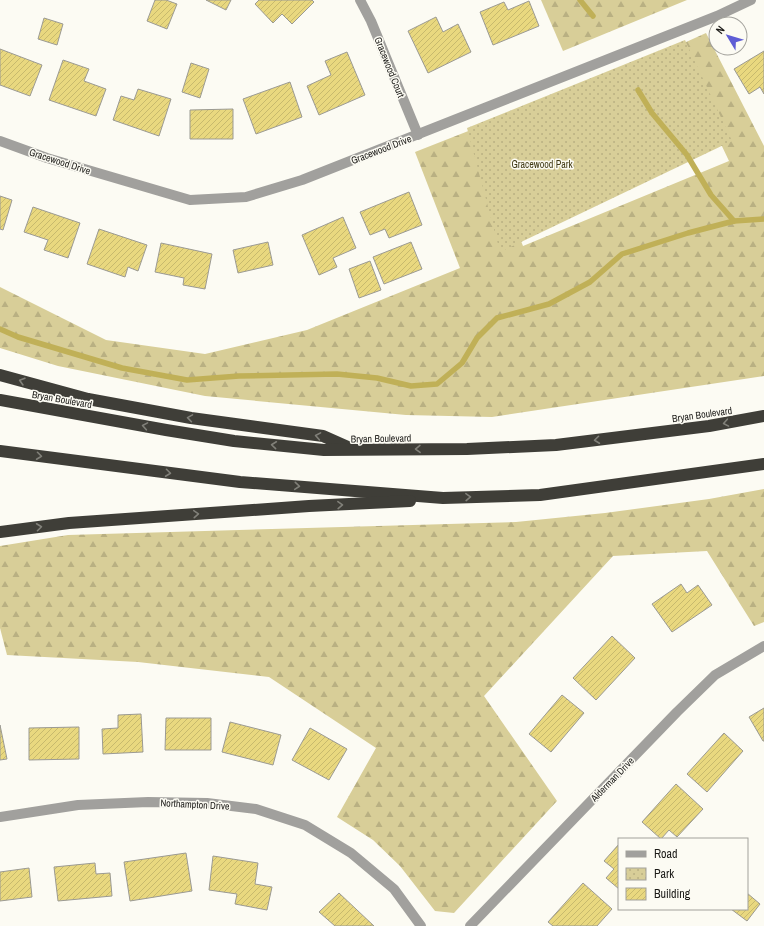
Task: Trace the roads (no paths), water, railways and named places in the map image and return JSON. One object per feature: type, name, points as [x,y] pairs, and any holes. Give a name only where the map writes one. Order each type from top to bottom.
[{"type":"highway","points":[[0,375],[88,399],[191,418],[323,436],[354,450]]},
{"type":"highway","name":"Bryan Boulevard","points":[[0,400],[234,441],[324,450],[467,449],[556,445],[709,426],[764,416]]},
{"type":"highway","points":[[0,451],[240,482],[443,498]]},
{"type":"highway","points":[[0,532],[68,523],[301,506],[396,503],[443,498],[540,495],[764,464]]},
{"type":"street","name":"Gracewood Court","points":[[360,0],[371,21],[418,135]]},
{"type":"street","name":"Gracewood Drive","points":[[0,141],[47,158],[190,200],[246,197],[302,180],[418,135],[717,16],[751,0]]},
{"type":"street","name":"Alderman Drive","points":[[470,926],[677,712],[715,675],[764,646]]},
{"type":"street","name":"Northampton Drive","points":[[0,817],[78,805],[148,802],[207,803],[256,809],[305,825],[351,853],[394,889],[421,926]]},
{"type":"waterway","points":[[580,0],[593,16]]},
{"type":"waterway","points":[[638,90],[652,113],[687,155],[711,195],[734,221]]},
{"type":"waterway","points":[[0,329],[18,337],[122,368],[187,380],[239,376],[337,374],[377,378],[411,386],[437,384],[462,363],[477,338],[497,318],[549,304],[590,282],[622,254],[688,233],[734,221],[764,219]]},
{"type":"park label","name":"Gracewood Park","points":[[542,164]]}]
